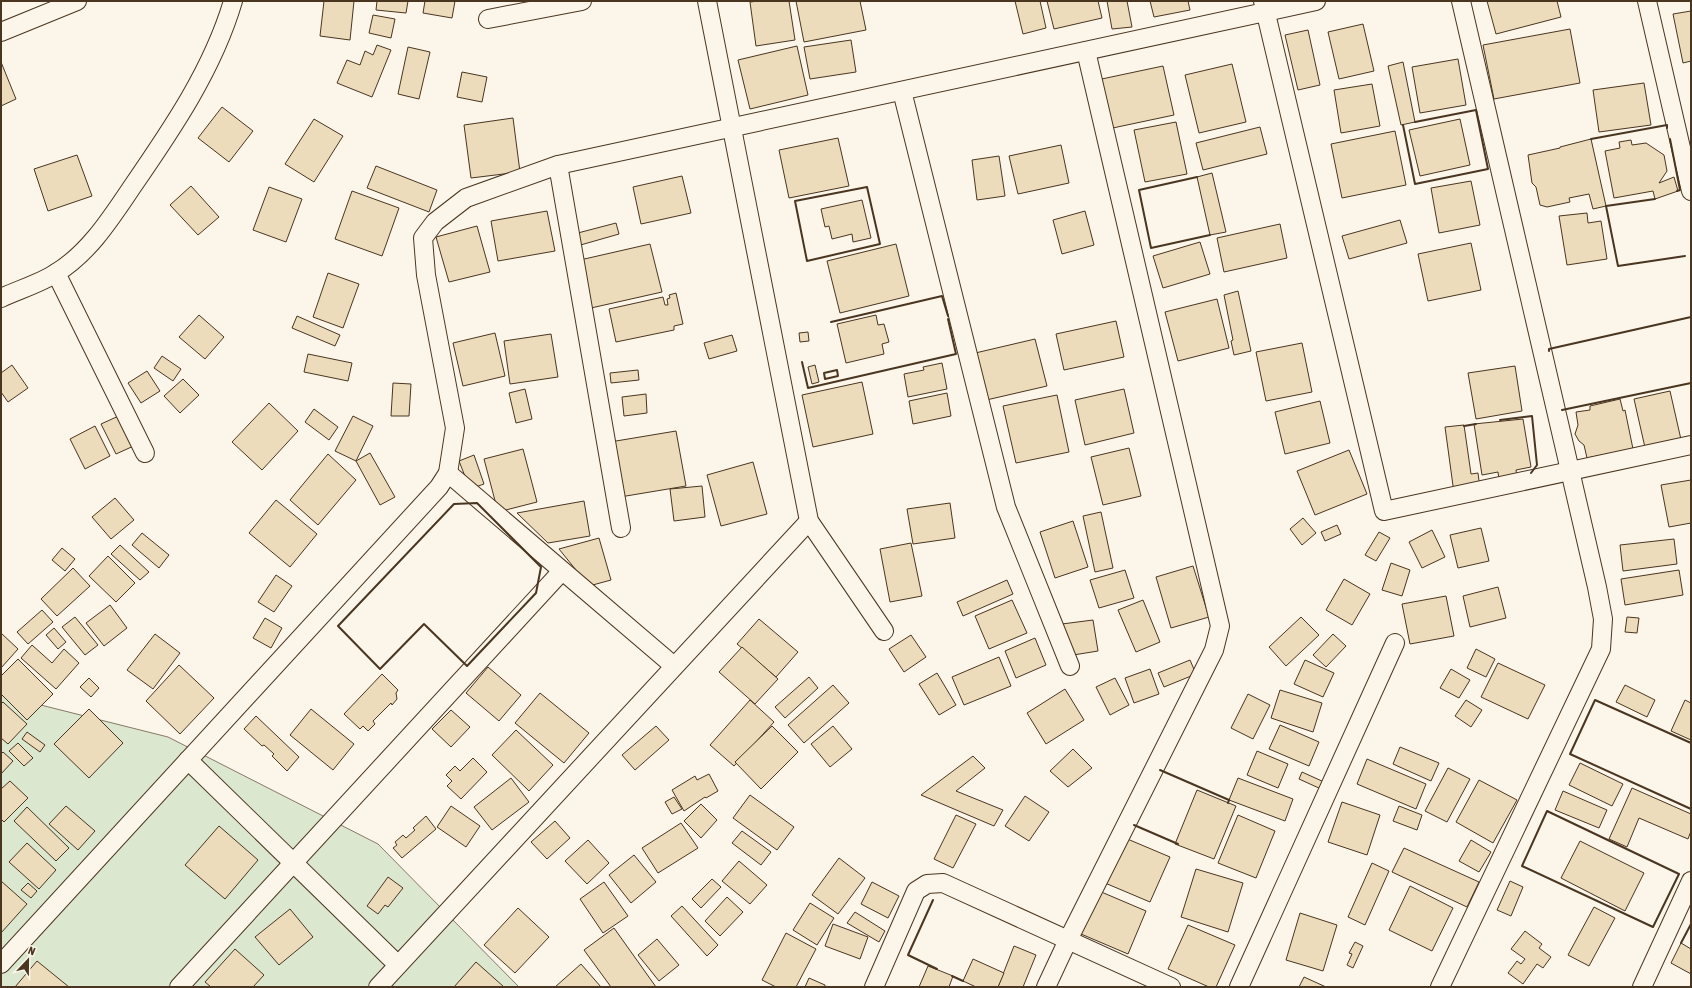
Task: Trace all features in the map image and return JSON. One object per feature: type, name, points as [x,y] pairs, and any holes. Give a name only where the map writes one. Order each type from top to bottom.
[{"type":"street","points":[[1,32],[77,1]]},
{"type":"street","points":[[1,298],[56,273],[82,252],[107,223],[152,158],[205,74],[229,15],[233,1]]},
{"type":"street","points":[[488,19],[582,1]]},
{"type":"street","points":[[707,1],[809,521],[884,631]]},
{"type":"street","points":[[1,964],[438,487],[448,473],[455,428],[426,275],[423,238],[435,222],[466,198],[558,165],[1086,51],[1265,6],[1316,1]]},
{"type":"street","points":[[1440,987],[1601,649],[1602,613],[1461,1]]},
{"type":"street","points":[[1647,1],[1691,191]]},
{"type":"street","points":[[1265,6],[1384,511],[1691,445]]},
{"type":"street","points":[[1046,987],[1068,940],[1214,650],[1220,626],[1086,51]]},
{"type":"street","points":[[902,91],[1006,506],[1070,666]]},
{"type":"street","points":[[558,165],[621,528]]},
{"type":"street","points":[[56,273],[145,453]]},
{"type":"street","points":[[448,473],[674,666]]},
{"type":"street","points":[[378,987],[809,521]]},
{"type":"street","points":[[179,987],[562,571]]},
{"type":"street","points":[[1240,987],[1395,642]]},
{"type":"street","points":[[188,760],[398,965]]},
{"type":"street","points":[[1642,987],[1691,881]]},
{"type":"street","points":[[874,987],[916,891],[927,884],[943,883],[1171,987]]},
{"type":"green space","points":[[1,695],[168,737],[378,844],[519,987],[1,987]]},
{"type":"building","points":[[324,1],[354,1],[350,40],[320,36]]},
{"type":"building","points":[[377,1],[408,1],[406,13],[376,10]]},
{"type":"building","points":[[425,1],[455,1],[452,18],[423,13]]},
{"type":"building","points":[[789,1],[795,40],[756,46],[750,2]]},
{"type":"building","points":[[796,1],[860,1],[866,30],[804,42]]},
{"type":"building","points":[[1015,1],[1040,1],[1046,28],[1023,34]]},
{"type":"building","points":[[1047,1],[1098,1],[1102,18],[1054,29]]},
{"type":"building","points":[[1107,1],[1127,1],[1132,27],[1112,29]]},
{"type":"building","points":[[1150,1],[1188,1],[1190,10],[1154,17]]},
{"type":"building","points":[[1487,1],[1557,1],[1561,17],[1496,34]]},
{"type":"building","points":[[1691,11],[1691,61],[1683,63],[1673,14]]},
{"type":"building","points":[[373,15],[395,19],[391,38],[369,33]]},
{"type":"building","points":[[1363,24],[1374,71],[1339,79],[1328,32]]},
{"type":"building","points":[[1570,29],[1580,83],[1494,99],[1483,45]]},
{"type":"building","points":[[1308,30],[1320,85],[1298,90],[1285,35]]},
{"type":"building","points":[[851,40],[856,72],[810,79],[804,47]]},
{"type":"building","points":[[377,45],[391,50],[372,97],[337,83],[347,60],[360,65],[365,51],[373,55]]},
{"type":"building","points":[[797,46],[808,95],[750,109],[738,60]]},
{"type":"building","points":[[408,47],[430,52],[419,99],[398,94]]},
{"type":"building","points":[[1458,59],[1466,105],[1420,113],[1412,67]]},
{"type":"building","points":[[1,62],[16,99],[1,106]]},
{"type":"building","points":[[1403,62],[1415,122],[1401,125],[1388,66]]},
{"type":"building","points":[[1232,64],[1246,122],[1199,133],[1185,75]]},
{"type":"building","points":[[1163,66],[1174,115],[1108,129],[1097,80]]},
{"type":"building","points":[[462,72],[487,77],[482,102],[457,97]]},
{"type":"building","points":[[1644,83],[1651,125],[1599,132],[1593,90]]},
{"type":"building","points":[[1372,84],[1380,126],[1341,133],[1334,90]]},
{"type":"building","points":[[222,107],[253,131],[229,162],[198,138]]},
{"type":"building","points":[[513,118],[520,172],[471,178],[464,125]]},
{"type":"building","points":[[314,119],[343,136],[314,182],[285,164]]},
{"type":"building","points":[[1460,119],[1470,165],[1420,176],[1409,130]]},
{"type":"building","points":[[1176,122],[1187,174],[1145,182],[1134,130]]},
{"type":"building","points":[[1260,127],[1267,154],[1203,170],[1196,143]]},
{"type":"building","points":[[1395,131],[1406,185],[1342,198],[1331,144]]},
{"type":"building","points":[[838,138],[849,186],[789,198],[779,150]]},
{"type":"building","points":[[1591,139],[1606,206],[1593,209],[1589,194],[1569,198],[1570,202],[1547,207],[1540,205],[1536,187],[1532,183],[1528,155]]},
{"type":"building","points":[[1631,140],[1632,145],[1646,143],[1664,155],[1667,171],[1659,183],[1674,177],[1678,191],[1655,199],[1653,191],[1614,198],[1605,151],[1620,148],[1619,142]]},
{"type":"building","points":[[1061,145],[1069,183],[1018,194],[1009,156]]},
{"type":"building","points":[[77,155],[92,196],[48,211],[34,169]]},
{"type":"building","points":[[999,156],[1005,196],[977,200],[972,160]]},
{"type":"building","points":[[376,166],[437,190],[429,212],[367,188]]},
{"type":"building","points":[[1212,173],[1226,232],[1210,235],[1197,177]]},
{"type":"building","points":[[682,176],[691,213],[641,224],[633,187]]},
{"type":"building","points":[[1471,181],[1480,225],[1439,233],[1431,188]]},
{"type":"building","points":[[191,186],[219,217],[198,235],[170,205]]},
{"type":"building","points":[[269,187],[302,199],[286,242],[253,230]]},
{"type":"building","points":[[352,191],[399,208],[382,256],[335,239]]},
{"type":"building","points":[[862,200],[871,238],[853,242],[852,234],[832,239],[829,226],[825,227],[821,209]]},
{"type":"building","points":[[547,211],[555,251],[498,261],[491,221]]},
{"type":"building","points":[[1085,211],[1094,245],[1062,254],[1053,220]]},
{"type":"building","points":[[1587,213],[1588,223],[1601,221],[1607,259],[1567,265],[1559,216]]},
{"type":"building","points":[[1400,220],[1407,243],[1349,259],[1342,236]]},
{"type":"building","points":[[616,223],[619,234],[577,246],[574,234]]},
{"type":"building","points":[[1280,224],[1287,258],[1224,272],[1217,238]]},
{"type":"building","points":[[477,226],[490,272],[449,282],[436,237]]},
{"type":"building","points":[[1200,242],[1210,274],[1163,288],[1153,256]]},
{"type":"building","points":[[1471,243],[1481,290],[1428,301],[1418,254]]},
{"type":"building","points":[[650,244],[662,292],[591,308],[580,260]]},
{"type":"building","points":[[896,244],[909,296],[840,313],[827,261]]},
{"type":"building","points":[[328,273],[359,284],[343,328],[313,317]]},
{"type":"building","points":[[1238,291],[1251,351],[1234,355],[1231,341],[1233,340],[1224,295]]},
{"type":"building","points":[[676,293],[683,324],[674,326],[674,330],[616,342],[609,309],[663,297],[665,305],[668,305],[667,299],[670,298],[669,295]]},
{"type":"building","points":[[1217,299],[1229,348],[1178,361],[1165,312]]},
{"type":"building","points":[[199,315],[224,337],[205,359],[179,337]]},
{"type":"building","points":[[876,315],[878,325],[884,324],[889,342],[882,344],[884,354],[846,363],[837,324]]},
{"type":"building","points":[[297,316],[340,335],[335,346],[292,328]]},
{"type":"building","points":[[1116,321],[1124,357],[1064,370],[1056,334]]},
{"type":"building","points":[[808,332],[809,341],[800,342],[799,333]]},
{"type":"building","points":[[495,333],[505,376],[463,386],[453,343]]},
{"type":"building","points":[[551,334],[558,377],[510,384],[504,341]]},
{"type":"building","points":[[732,335],[737,351],[709,359],[704,343]]},
{"type":"building","points":[[1035,339],[1047,386],[982,401],[971,354]]},
{"type":"building","points":[[1302,343],[1312,392],[1266,401],[1256,352]]},
{"type":"building","points":[[308,354],[352,363],[348,381],[304,372]]},
{"type":"building","points":[[162,356],[181,369],[173,381],[154,368]]},
{"type":"building","points":[[942,363],[947,389],[908,397],[904,374],[924,370],[923,367]]},
{"type":"building","points":[[12,365],[28,388],[8,402],[1,392],[1,373]]},
{"type":"building","points":[[815,365],[819,382],[812,384],[808,367]]},
{"type":"building","points":[[1515,366],[1522,411],[1476,419],[1468,373]]},
{"type":"building","points":[[638,370],[639,380],[611,383],[610,373]]},
{"type":"building","points":[[147,371],[160,391],[141,403],[128,383]]},
{"type":"building","points":[[183,379],[199,395],[180,413],[164,396]]},
{"type":"building","points":[[862,382],[873,434],[813,447],[802,395]]},
{"type":"building","points":[[393,383],[411,384],[409,416],[391,416]]},
{"type":"building","points":[[525,389],[532,419],[516,423],[509,393]]},
{"type":"building","points":[[1124,389],[1134,433],[1085,445],[1075,400]]},
{"type":"building","points":[[1670,391],[1682,444],[1646,452],[1634,399]]},
{"type":"building","points":[[947,393],[951,416],[913,424],[909,401]]},
{"type":"building","points":[[646,394],[647,413],[624,416],[622,397]]},
{"type":"building","points":[[1057,395],[1069,452],[1016,463],[1003,406]]},
{"type":"building","points":[[1620,399],[1623,411],[1625,410],[1633,449],[1587,458],[1584,445],[1579,441],[1575,434],[1578,425],[1576,412],[1590,410],[1590,406]]},
{"type":"building","points":[[1320,401],[1330,443],[1285,454],[1275,412]]},
{"type":"building","points":[[269,403],[298,431],[262,470],[232,442]]},
{"type":"building","points":[[314,409],[338,427],[329,440],[305,422]]},
{"type":"building","points":[[123,414],[138,444],[116,454],[101,424]]},
{"type":"building","points":[[353,416],[373,426],[356,461],[335,451]]},
{"type":"building","points":[[1523,419],[1531,467],[1516,470],[1517,477],[1499,480],[1498,472],[1482,475],[1474,424]]},
{"type":"building","points":[[1464,425],[1471,474],[1478,473],[1480,489],[1454,493],[1445,427]]},
{"type":"building","points":[[95,426],[110,456],[85,469],[70,439]]},
{"type":"building","points":[[676,431],[686,486],[620,497],[610,442]]},
{"type":"building","points":[[1129,448],[1141,496],[1103,505],[1091,457]]},
{"type":"building","points":[[523,449],[537,502],[498,512],[484,459]]},
{"type":"building","points":[[1349,450],[1367,494],[1315,515],[1297,471]]},
{"type":"building","points":[[370,453],[395,497],[380,505],[356,461]]},
{"type":"building","points":[[328,454],[356,480],[318,525],[290,500]]},
{"type":"building","points":[[474,455],[484,484],[470,489],[459,461]]},
{"type":"building","points":[[753,462],[767,514],[721,526],[707,475]]},
{"type":"building","points":[[1691,480],[1691,523],[1669,527],[1661,485]]},
{"type":"building","points":[[702,486],[705,517],[674,521],[670,489]]},
{"type":"building","points":[[115,498],[134,520],[111,539],[92,517]]},
{"type":"building","points":[[276,500],[317,534],[290,567],[249,533]]},
{"type":"building","points":[[584,501],[590,536],[548,543],[517,513]]},
{"type":"building","points":[[950,503],[955,538],[913,544],[907,509]]},
{"type":"building","points":[[1101,512],[1113,568],[1095,572],[1083,516]]},
{"type":"building","points":[[1303,518],[1316,533],[1302,545],[1290,529]]},
{"type":"building","points":[[1073,521],[1088,567],[1055,578],[1040,532]]},
{"type":"building","points":[[1337,525],[1341,534],[1325,541],[1321,532]]},
{"type":"building","points":[[1481,528],[1489,561],[1458,568],[1450,535]]},
{"type":"building","points":[[1432,530],[1445,557],[1422,568],[1409,542]]},
{"type":"building","points":[[1379,532],[1390,538],[1376,561],[1365,555]]},
{"type":"building","points":[[142,533],[169,555],[159,568],[132,545]]},
{"type":"building","points":[[599,538],[611,580],[589,586],[559,549]]},
{"type":"building","points":[[1674,539],[1677,564],[1623,571],[1620,545]]},
{"type":"building","points":[[911,543],[922,596],[890,602],[880,549]]},
{"type":"building","points":[[120,545],[149,572],[140,580],[111,554]]},
{"type":"building","points":[[62,548],[75,559],[65,571],[52,560]]},
{"type":"building","points":[[108,556],[135,583],[116,602],[89,576]]},
{"type":"building","points":[[1391,563],[1410,570],[1402,596],[1382,590]]},
{"type":"building","points":[[1193,566],[1209,617],[1171,628],[1156,577]]},
{"type":"building","points":[[73,568],[90,586],[57,616],[41,599]]},
{"type":"building","points":[[1125,570],[1134,598],[1099,608],[1090,580]]},
{"type":"building","points":[[1679,570],[1683,595],[1625,605],[1621,579]]},
{"type":"building","points":[[276,575],[292,586],[274,612],[258,602]]},
{"type":"building","points":[[1344,579],[1370,594],[1352,625],[1326,610]]},
{"type":"building","points":[[1007,580],[1013,594],[963,616],[957,602]]},
{"type":"building","points":[[1498,587],[1506,618],[1470,627],[1463,596]]},
{"type":"building","points":[[1446,596],[1454,636],[1410,644],[1402,604]]},
{"type":"building","points":[[1012,600],[1027,633],[989,649],[975,616]]},
{"type":"building","points":[[1143,600],[1160,642],[1136,652],[1118,610]]},
{"type":"building","points":[[110,605],[127,628],[104,646],[86,623]]},
{"type":"building","points":[[42,610],[53,622],[28,644],[17,632]]},
{"type":"building","points":[[75,617],[98,645],[85,655],[62,627]]},
{"type":"building","points":[[1301,617],[1319,635],[1286,666],[1269,647]]},
{"type":"building","points":[[1627,617],[1639,618],[1637,633],[1625,632]]},
{"type":"building","points":[[265,618],[282,628],[271,648],[253,638]]},
{"type":"building","points":[[759,619],[798,652],[776,677],[737,644]]},
{"type":"building","points":[[1093,620],[1098,651],[1067,656],[1062,624]]},
{"type":"building","points":[[54,628],[66,642],[58,649],[46,635]]},
{"type":"building","points":[[1,633],[18,649],[1,668]]},
{"type":"building","points":[[155,634],[180,653],[153,689],[127,670]]},
{"type":"building","points":[[1333,634],[1346,646],[1326,667],[1313,655]]},
{"type":"building","points":[[911,635],[926,657],[904,672],[889,649]]},
{"type":"building","points":[[1035,638],[1046,665],[1016,678],[1005,651]]},
{"type":"building","points":[[32,645],[52,663],[64,649],[79,663],[56,689],[21,658]]},
{"type":"building","points":[[742,647],[778,679],[755,704],[719,672]]},
{"type":"building","points":[[1476,649],[1495,659],[1486,677],[1467,668]]},
{"type":"building","points":[[999,657],[1011,686],[964,705],[952,677]]},
{"type":"building","points":[[18,659],[53,694],[27,720],[1,694],[1,676]]},
{"type":"building","points":[[1190,660],[1196,674],[1164,687],[1158,673]]},
{"type":"building","points":[[1305,660],[1334,673],[1323,697],[1294,684]]},
{"type":"building","points":[[1498,663],[1545,685],[1528,719],[1481,697]]},
{"type":"building","points":[[179,665],[214,698],[180,734],[146,701]]},
{"type":"building","points":[[488,667],[521,695],[499,721],[466,693]]},
{"type":"building","points":[[1150,669],[1159,694],[1134,703],[1125,678]]},
{"type":"building","points":[[1451,669],[1470,680],[1459,698],[1440,688]]},
{"type":"building","points":[[937,673],[956,705],[939,715],[919,684]]},
{"type":"building","points":[[382,674],[398,690],[396,693],[397,699],[373,721],[375,724],[368,731],[363,726],[360,729],[344,714]]},
{"type":"building","points":[[809,677],[818,688],[785,718],[775,707]]},
{"type":"building","points":[[89,678],[99,688],[91,697],[80,687]]},
{"type":"building","points":[[1115,678],[1129,705],[1110,715],[1096,687]]},
{"type":"building","points":[[833,685],[849,703],[804,743],[788,725]]},
{"type":"building","points":[[1625,685],[1655,700],[1647,717],[1616,702]]},
{"type":"building","points":[[1065,689],[1084,720],[1046,744],[1027,713]]},
{"type":"building","points":[[1280,690],[1322,703],[1313,732],[1271,718]]},
{"type":"building","points":[[540,693],[589,733],[564,763],[515,723]]},
{"type":"building","points":[[1248,694],[1270,705],[1253,739],[1231,728]]},
{"type":"building","points":[[750,700],[774,722],[734,766],[710,745]]},
{"type":"building","points":[[1466,700],[1482,710],[1471,727],[1455,716]]},
{"type":"building","points":[[1685,700],[1691,703],[1691,740],[1671,731]]},
{"type":"building","points":[[3,702],[27,724],[8,744],[1,738],[1,704]]},
{"type":"building","points":[[89,709],[123,743],[89,778],[54,744]]},
{"type":"building","points":[[311,709],[354,744],[333,770],[290,735]]},
{"type":"building","points":[[451,710],[470,727],[451,747],[432,729]]},
{"type":"building","points":[[256,716],[299,757],[287,771],[272,756],[274,754],[264,745],[262,746],[244,729]]},
{"type":"building","points":[[1280,725],[1319,742],[1309,766],[1269,749]]},
{"type":"building","points":[[656,726],[669,740],[635,770],[622,755]]},
{"type":"building","points":[[772,726],[798,752],[761,789],[735,762]]},
{"type":"building","points":[[833,726],[852,749],[830,767],[811,744]]},
{"type":"building","points":[[516,730],[553,765],[529,791],[492,755]]},
{"type":"building","points":[[27,732],[45,745],[40,752],[22,739]]},
{"type":"building","points":[[18,743],[33,758],[24,766],[9,751]]},
{"type":"building","points":[[1400,747],[1439,763],[1431,781],[1393,764]]},
{"type":"building","points":[[1073,749],[1092,768],[1068,787],[1050,771]]},
{"type":"building","points":[[1257,751],[1288,764],[1278,788],[1247,775]]},
{"type":"building","points":[[3,752],[13,761],[1,774],[1,754]]},
{"type":"building","points":[[973,756],[985,768],[956,791],[1003,810],[994,826],[921,795]]},
{"type":"building","points":[[473,758],[487,772],[461,799],[447,786],[452,781],[446,775],[455,766],[460,771]]},
{"type":"building","points":[[1367,759],[1426,784],[1416,809],[1357,784]]},
{"type":"building","points":[[1580,763],[1623,784],[1612,806],[1569,785]]},
{"type":"building","points":[[1448,768],[1470,779],[1447,822],[1425,811]]},
{"type":"building","points":[[1302,772],[1324,782],[1321,789],[1299,779]]},
{"type":"building","points":[[709,774],[718,791],[706,798],[705,797],[684,811],[672,790],[695,776],[697,780]]},
{"type":"building","points":[[511,778],[529,802],[492,830],[474,807]]},
{"type":"building","points":[[1238,778],[1293,799],[1285,821],[1229,800]]},
{"type":"building","points":[[1479,780],[1517,800],[1493,843],[1456,822]]},
{"type":"building","points":[[10,781],[28,798],[4,822],[1,819],[1,789]]},
{"type":"building","points":[[1632,788],[1691,814],[1691,831],[1688,839],[1639,818],[1627,847],[1609,839]]},
{"type":"building","points":[[1197,790],[1236,806],[1214,859],[1175,844]]},
{"type":"building","points":[[1563,791],[1607,810],[1599,828],[1555,810]]},
{"type":"building","points":[[750,795],[794,827],[777,850],[733,818]]},
{"type":"building","points":[[1025,796],[1049,812],[1029,841],[1005,826]]},
{"type":"building","points":[[674,797],[682,809],[672,814],[665,802]]},
{"type":"building","points":[[1342,802],[1380,815],[1367,855],[1328,842]]},
{"type":"building","points":[[701,804],[717,820],[701,838],[684,821]]},
{"type":"building","points":[[66,806],[95,831],[78,850],[49,824]]},
{"type":"building","points":[[451,806],[480,826],[466,847],[437,827]]},
{"type":"building","points":[[1399,806],[1422,815],[1417,830],[1393,821]]},
{"type":"building","points":[[27,807],[69,848],[56,861],[14,821]]},
{"type":"building","points":[[956,815],[976,824],[953,868],[934,859]]},
{"type":"building","points":[[1238,815],[1275,831],[1256,878],[1218,863]]},
{"type":"building","points":[[426,816],[436,829],[402,858],[393,848],[397,845],[395,842],[403,835],[406,838],[415,830],[413,828]]},
{"type":"building","points":[[555,821],[570,838],[547,859],[531,842]]},
{"type":"building","points":[[681,823],[698,848],[658,873],[642,848]]},
{"type":"building","points":[[219,826],[258,860],[225,899],[185,865]]},
{"type":"building","points":[[742,831],[771,852],[761,865],[732,843]]},
{"type":"building","points":[[1125,838],[1170,857],[1150,902],[1105,883]]},
{"type":"building","points":[[588,840],[609,863],[587,884],[565,861]]},
{"type":"building","points":[[1471,840],[1491,852],[1479,872],[1459,861]]},
{"type":"building","points":[[1580,841],[1644,873],[1625,911],[1561,878]]},
{"type":"building","points":[[27,843],[56,870],[39,889],[9,862]]},
{"type":"building","points":[[1404,848],[1479,882],[1467,907],[1392,872]]},
{"type":"building","points":[[634,855],[656,882],[631,903],[609,875]]},
{"type":"building","points":[[839,858],[865,878],[838,914],[812,895]]},
{"type":"building","points":[[739,861],[767,885],[750,904],[722,881]]},
{"type":"building","points":[[1372,863],[1389,871],[1365,925],[1348,917]]},
{"type":"building","points":[[1196,869],[1243,883],[1228,932],[1181,917]]},
{"type":"building","points":[[388,877],[403,888],[388,907],[385,905],[378,914],[367,906]]},
{"type":"building","points":[[712,879],[721,887],[701,908],[692,899]]},
{"type":"building","points":[[1,881],[27,904],[1,933]]},
{"type":"building","points":[[1510,881],[1523,887],[1511,916],[1497,910]]},
{"type":"building","points":[[604,882],[628,916],[603,933],[580,899]]},
{"type":"building","points":[[872,882],[899,896],[888,918],[861,904]]},
{"type":"building","points":[[28,883],[37,891],[31,898],[21,890]]},
{"type":"building","points":[[1410,886],[1453,908],[1432,951],[1389,930]]},
{"type":"building","points":[[1099,891],[1146,911],[1128,954],[1081,934]]},
{"type":"building","points":[[727,897],[743,912],[720,936],[705,921]]},
{"type":"building","points":[[810,903],[834,918],[817,945],[793,930]]},
{"type":"building","points":[[682,906],[718,945],[707,956],[671,916]]},
{"type":"building","points":[[1594,907],[1615,918],[1589,966],[1568,955]]},
{"type":"building","points":[[518,908],[549,937],[515,973],[484,945]]},
{"type":"building","points":[[290,909],[313,937],[279,965],[255,937]]},
{"type":"building","points":[[855,912],[885,931],[879,942],[847,923]]},
{"type":"building","points":[[1300,913],[1337,925],[1323,971],[1286,960]]},
{"type":"building","points":[[833,924],[868,937],[860,959],[825,946]]},
{"type":"building","points":[[1188,925],[1235,945],[1216,987],[1209,987],[1168,969]]},
{"type":"building","points":[[614,928],[656,987],[611,987],[584,950]]},
{"type":"building","points":[[1525,931],[1542,944],[1539,948],[1551,957],[1543,968],[1537,964],[1523,984],[1508,973],[1517,961],[1521,964],[1525,959],[1511,949]]},
{"type":"building","points":[[786,933],[816,949],[796,987],[776,987],[762,980]]},
{"type":"building","points":[[657,939],[679,965],[659,981],[638,955]]},
{"type":"building","points":[[1355,942],[1363,946],[1353,968],[1347,965],[1352,954],[1349,953]]},
{"type":"building","points":[[1681,943],[1691,949],[1691,974],[1671,963]]},
{"type":"building","points":[[1014,946],[1036,955],[1023,987],[998,987]]},
{"type":"building","points":[[235,949],[264,975],[253,987],[211,987],[205,982]]},
{"type":"building","points":[[973,959],[1004,973],[998,987],[976,987],[963,981]]},
{"type":"building","points":[[37,961],[69,987],[15,987]]},
{"type":"building","points":[[476,962],[504,987],[454,987]]},
{"type":"building","points":[[581,964],[601,987],[555,987]]},
{"type":"building","points":[[928,966],[953,976],[949,987],[919,987]]},
{"type":"building","points":[[1304,977],[1326,987],[1299,987]]},
{"type":"building","points":[[809,978],[825,985],[825,987],[805,987]]},
{"type":"wall","points":[[1403,125],[1415,184],[1488,169],[1476,110],[1415,122]]},
{"type":"wall","points":[[1591,139],[1667,125],[1667,128]]},
{"type":"wall","points":[[1670,139],[1680,190],[1677,191]]},
{"type":"wall","points":[[1197,177],[1139,190],[1151,248],[1210,235]]},
{"type":"wall","points":[[867,187],[880,244],[807,261],[795,201],[867,187]]},
{"type":"wall","points":[[1655,199],[1606,206],[1618,266],[1685,256]]},
{"type":"wall","points":[[831,322],[942,296],[948,316]]},
{"type":"wall","points":[[1549,351],[1549,349],[1691,317]]},
{"type":"wall","points":[[802,362],[808,388],[956,354],[948,319]]},
{"type":"wall","points":[[837,370],[838,376],[825,379],[824,373],[837,370]]},
{"type":"wall","points":[[1562,410],[1691,383]]},
{"type":"wall","points":[[1500,420],[1532,416],[1537,465],[1531,473]]},
{"type":"wall","points":[[1464,426],[1476,424]]},
{"type":"wall","points":[[477,503],[541,567],[536,593],[467,666],[424,624],[380,669],[338,626],[454,504],[477,503]]},
{"type":"wall","points":[[1691,593],[1691,675]]},
{"type":"wall","points":[[1691,743],[1595,700],[1570,754],[1691,809]]},
{"type":"wall","points":[[1160,770],[1229,800],[1228,803]]},
{"type":"wall","points":[[1547,811],[1679,874],[1653,927],[1522,866],[1547,811]]},
{"type":"wall","points":[[1134,825],[1178,844]]},
{"type":"wall","points":[[933,900],[908,955],[937,969]]},
{"type":"wall","points":[[1681,943],[1691,924]]},
{"type":"wall","points":[[952,976],[963,981]]}]
